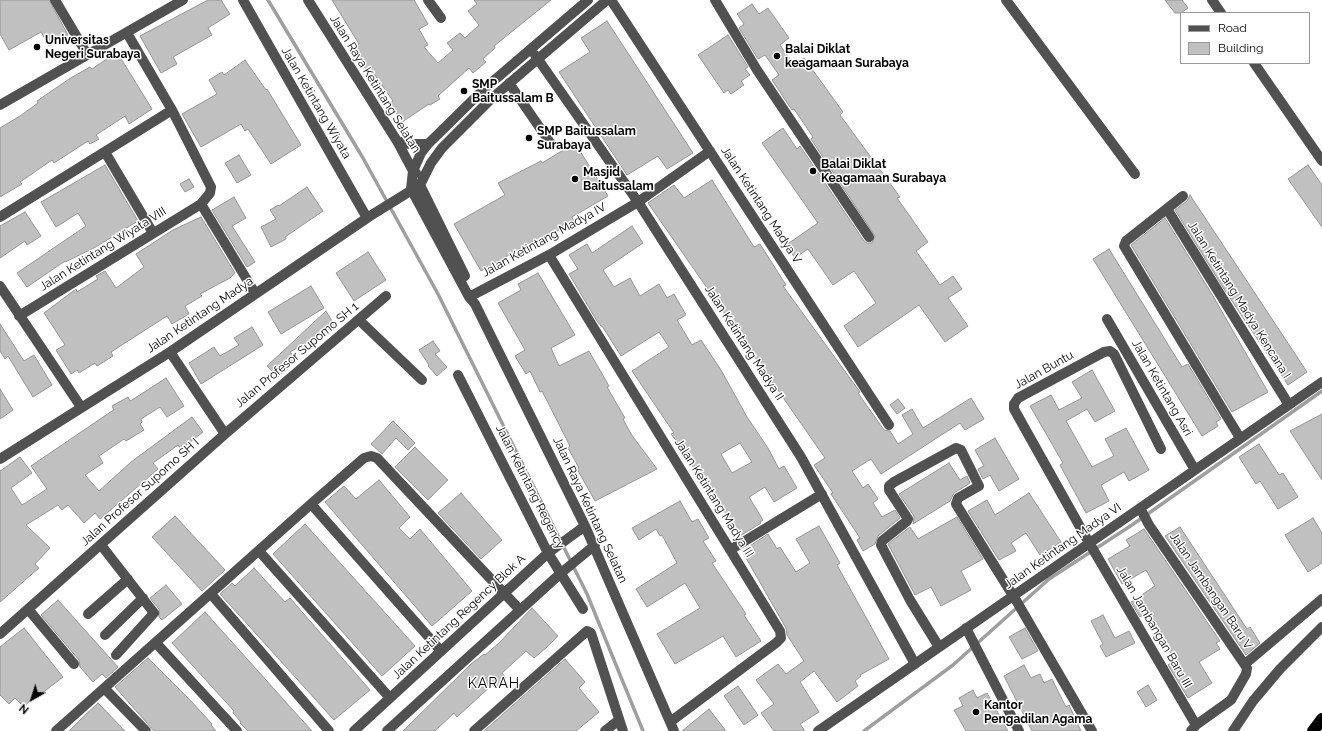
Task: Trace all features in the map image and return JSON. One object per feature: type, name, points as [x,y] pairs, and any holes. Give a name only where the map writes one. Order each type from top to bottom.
[{"type":"highway","points":[[1313,731],[1322,718]]},
{"type":"street","points":[[55,0],[87,54]]},
{"type":"street","points":[[0,105],[183,0]]},
{"type":"street","name":"Jalan Ketintang Wiyata","points":[[243,0],[368,217]]},
{"type":"street","name":"Jalan Raya Ketintang Selatan","points":[[308,0],[396,141],[413,171],[473,298],[595,545],[672,727]]},
{"type":"street","points":[[428,0],[440,18]]},
{"type":"street","points":[[418,184],[413,171],[421,153],[428,144],[484,89],[588,0]]},
{"type":"street","name":"Jalan Ketintang Madya","points":[[0,458],[170,352],[418,184],[442,148],[509,83],[539,60],[607,0]]},
{"type":"street","name":"Jalan Ketintang Madya V","points":[[611,0],[889,425]]},
{"type":"street","points":[[715,0],[758,70],[868,237]]},
{"type":"street","points":[[1006,0],[1135,174]]},
{"type":"street","points":[[1213,0],[1220,12]]},
{"type":"street","name":"Jalan Ketintang Wiyata VIII","points":[[19,316],[201,204],[206,199],[211,187],[172,110],[127,33]]},
{"type":"street","name":"Jalan Ketintang Madya II","points":[[531,49],[638,202],[801,457],[915,664]]},
{"type":"street","points":[[1255,64],[1318,148],[1322,161]]},
{"type":"street","points":[[509,83],[551,144]]},
{"type":"street","points":[[0,217],[172,110]]},
{"type":"street","points":[[396,141],[409,144],[428,144]]},
{"type":"street","name":"Jalan Ketintang Madya IV","points":[[473,298],[638,202],[710,151]]},
{"type":"street","points":[[105,152],[154,233]]},
{"type":"street","points":[[1183,196],[1126,241],[1124,246],[1240,438]]},
{"type":"street","points":[[201,204],[256,293]]},
{"type":"street","name":"Jalan Ketintang Madya Kencana I","points":[[1167,209],[1289,405]]},
{"type":"street","name":"Jalan Ketintang Madya III","points":[[549,255],[780,631],[780,638],[776,643],[672,727]]},
{"type":"street","points":[[0,286],[81,407]]},
{"type":"street","name":"Jalan Profesor Supomo SH 1","points":[[225,434],[386,296]]},
{"type":"street","name":"Jalan Ketintang Asri","points":[[1107,319],[1195,470]]},
{"type":"street","points":[[359,320],[422,380]]},
{"type":"street","name":"Jalan Buntu","points":[[1091,546],[1014,409],[1017,400],[1104,352],[1110,351],[1114,354],[1161,449]]},
{"type":"street","points":[[170,352],[225,434]]},
{"type":"street","name":"Jalan Ketintang Regency","points":[[458,375],[551,551],[564,570],[583,609]]},
{"type":"street","name":"Jalan Ketintang Madya VI","points":[[818,731],[966,628],[1017,603],[1091,546],[1142,512],[1195,470],[1322,382]]},
{"type":"street","name":"Jalan Profesor Supomo SH I","points":[[0,634],[225,434]]},
{"type":"street","points":[[939,647],[910,600],[881,546],[882,541],[907,520],[889,490],[889,486],[955,448],[961,450],[979,486],[958,498],[956,504],[1017,603],[1092,731]]},
{"type":"street","points":[[56,731],[105,689],[311,504],[364,458],[371,456],[377,458],[520,610]]},
{"type":"street","points":[[730,550],[822,494]]},
{"type":"street","points":[[311,504],[441,651]]},
{"type":"street","name":"Jalan Jambangan Baru V","points":[[1142,512],[1244,664],[1322,599]]},
{"type":"street","name":"Jalan Ketintang Regency Blok A","points":[[354,731],[551,551],[585,526]]},
{"type":"street","points":[[101,545],[153,611],[153,615],[116,654]]},
{"type":"street","points":[[387,731],[564,570],[595,545]]},
{"type":"street","name":"Jalan Jambangan Baru III","points":[[1091,546],[1193,728]]},
{"type":"street","points":[[259,551],[390,698]]},
{"type":"street","points":[[88,614],[128,579]]},
{"type":"street","points":[[211,594],[329,731]]},
{"type":"street","points":[[105,635],[143,598]]},
{"type":"street","points":[[28,609],[74,664]]},
{"type":"street","points":[[1233,731],[1253,701],[1280,668],[1322,627]]},
{"type":"street","points":[[966,628],[1018,731]]},
{"type":"street","points":[[474,731],[585,632],[591,634],[623,731]]},
{"type":"street","points":[[156,643],[237,731]]},
{"type":"street","points":[[1193,728],[1231,700],[1246,674],[1247,668],[1244,664]]},
{"type":"street","points":[[105,689],[146,731]]},
{"type":"street","points":[[605,731],[619,720]]},
{"type":"building","points":[[0,0],[49,0],[68,35],[49,46],[41,32],[9,50],[0,34]]},
{"type":"building","points":[[208,0],[221,0],[230,14],[208,28],[212,35],[173,57],[177,64],[161,73],[140,36]]},
{"type":"building","points":[[332,0],[414,0],[428,24],[419,29],[428,45],[424,47],[438,63],[453,50],[447,43],[460,33],[465,38],[479,25],[468,11],[477,4],[474,0],[551,0],[494,46],[495,48],[483,59],[486,62],[473,73],[469,68],[438,96],[440,99],[430,105],[429,104],[402,122],[390,103],[393,101],[375,75],[371,77],[353,48],[359,44]]},
{"type":"building","points":[[1165,0],[1182,0],[1188,8],[1180,13],[1175,13]]},
{"type":"building","points":[[752,4],[759,14],[768,8],[789,38],[780,45],[794,65],[804,58],[843,112],[840,115],[900,197],[897,198],[928,242],[916,251],[940,285],[953,276],[962,289],[948,298],[968,326],[945,342],[919,305],[858,347],[844,326],[876,303],[854,271],[833,285],[808,249],[795,258],[786,245],[818,223],[762,143],[783,128],[797,149],[800,146],[864,241],[867,243],[872,243],[875,236],[811,139],[813,137],[794,109],[792,110],[772,80],[779,75],[765,55],[758,59],[739,28],[744,24],[737,14]]},
{"type":"building","points":[[607,21],[693,153],[667,169],[658,156],[627,175],[559,72],[590,52],[581,38]]},
{"type":"building","points":[[728,35],[748,67],[745,69],[750,75],[741,81],[744,85],[731,94],[728,90],[724,93],[698,55]]},
{"type":"building","points":[[117,52],[152,109],[129,124],[125,116],[96,135],[99,139],[90,144],[88,141],[54,163],[52,160],[20,182],[22,184],[0,197],[0,128],[20,116],[38,103],[37,101],[69,79],[90,67],[92,69]]},
{"type":"building","points":[[245,60],[266,90],[267,89],[301,145],[271,164],[248,129],[245,131],[241,124],[201,147],[182,114],[217,94],[209,80],[222,72],[224,75]]},
{"type":"building","points":[[575,143],[608,196],[572,217],[574,222],[534,243],[533,241],[481,271],[454,224],[505,195],[498,183],[541,161],[542,163]]},
{"type":"building","points":[[239,155],[251,175],[237,183],[225,163]]},
{"type":"building","points":[[105,165],[138,221],[94,248],[65,261],[27,287],[17,273],[86,226],[78,213],[56,227],[41,202]]},
{"type":"building","points":[[1308,165],[1322,185],[1322,227],[1288,179]]},
{"type":"building","points":[[189,179],[194,187],[185,192],[180,184]]},
{"type":"building","points":[[712,180],[754,247],[760,244],[786,285],[783,286],[860,392],[858,393],[884,430],[890,431],[898,444],[913,434],[902,415],[912,409],[923,428],[971,398],[984,419],[965,430],[960,423],[881,474],[871,459],[852,471],[863,488],[868,484],[878,499],[873,503],[882,517],[895,510],[900,518],[878,536],[875,544],[863,551],[857,540],[860,538],[814,465],[825,458],[648,203],[674,185],[684,198]]},
{"type":"building","points":[[307,187],[323,211],[285,237],[286,239],[271,247],[261,227],[276,219],[270,210],[278,205],[279,206]]},
{"type":"building","points":[[1190,195],[1307,372],[1288,385],[1224,289],[1175,210],[1187,201]]},
{"type":"building","points":[[234,197],[246,218],[232,226],[255,262],[247,267],[212,210]]},
{"type":"building","points":[[25,212],[41,236],[27,245],[25,241],[0,258],[0,226]]},
{"type":"building","points":[[201,217],[235,273],[230,278],[200,294],[202,296],[185,306],[189,314],[172,324],[167,316],[111,352],[113,356],[97,366],[95,363],[79,373],[77,370],[71,374],[56,350],[65,345],[44,313],[76,289],[77,292],[98,279],[96,276],[105,271],[116,288],[144,267],[136,254],[173,230]]},
{"type":"building","points":[[1165,218],[1213,296],[1268,392],[1232,412],[1131,245]]},
{"type":"building","points":[[632,226],[643,243],[603,270],[614,287],[630,278],[640,296],[659,284],[667,298],[674,294],[686,315],[677,320],[692,345],[701,340],[721,370],[747,417],[768,448],[779,469],[784,466],[797,488],[774,502],[765,487],[749,497],[763,520],[760,522],[761,523],[740,536],[716,498],[713,500],[681,447],[671,434],[674,433],[632,371],[669,347],[659,332],[621,356],[602,326],[597,321],[569,274],[578,269],[569,255],[587,244],[592,253]],"holes":[[[740,443],[752,462],[732,473],[721,454]]]},
{"type":"building","points":[[1109,249],[1182,367],[1188,364],[1221,419],[1216,422],[1218,426],[1202,436],[1093,259]]},
{"type":"building","points":[[368,252],[386,280],[354,301],[336,273]]},
{"type":"building","points":[[538,273],[575,335],[551,348],[559,366],[589,351],[609,386],[607,387],[625,418],[623,419],[631,434],[657,469],[595,501],[577,469],[579,468],[568,448],[570,446],[542,391],[540,392],[530,371],[526,374],[515,356],[525,350],[498,303],[521,290],[518,284]]},
{"type":"building","points":[[311,286],[324,308],[281,334],[268,312]]},
{"type":"building","points":[[326,311],[335,326],[290,352],[297,359],[278,377],[267,366]]},
{"type":"building","points":[[0,324],[24,361],[34,355],[52,385],[33,397],[8,356],[5,359],[0,351]]},
{"type":"building","points":[[252,327],[263,345],[201,384],[189,363],[214,347],[220,356],[239,345],[234,338]]},
{"type":"building","points":[[433,341],[440,351],[435,354],[447,367],[437,376],[428,366],[429,365],[419,350]]},
{"type":"building","points":[[1092,370],[1115,411],[1095,422],[1087,409],[1066,421],[1092,467],[1114,456],[1105,439],[1126,428],[1149,470],[1129,481],[1124,472],[1101,485],[1109,501],[1086,513],[1060,465],[1063,463],[1030,406],[1051,395],[1059,410],[1082,398],[1072,382]]},
{"type":"building","points":[[166,378],[184,406],[167,417],[160,407],[141,419],[142,422],[140,424],[144,430],[126,441],[124,439],[99,456],[103,463],[85,475],[99,491],[131,462],[192,417],[203,432],[181,449],[178,445],[153,463],[158,469],[100,519],[95,513],[84,523],[68,505],[62,510],[58,505],[26,525],[50,548],[35,564],[39,568],[0,602],[0,471],[20,457],[32,473],[11,488],[22,505],[47,489],[31,466],[114,410],[112,406],[128,397],[130,401],[132,400]]},
{"type":"building","points":[[0,389],[13,410],[0,419]]},
{"type":"building","points":[[898,399],[905,408],[897,414],[890,405]]},
{"type":"building","points":[[1322,414],[1322,480],[1290,431]]},
{"type":"building","points":[[393,421],[415,443],[408,450],[396,438],[382,454],[371,444]]},
{"type":"building","points":[[995,438],[1019,479],[999,491],[990,475],[983,479],[978,469],[984,466],[975,450]]},
{"type":"building","points":[[1259,444],[1279,475],[1283,473],[1298,497],[1278,509],[1260,481],[1256,484],[1239,457]]},
{"type":"building","points":[[415,447],[448,480],[428,500],[395,467]]},
{"type":"building","points":[[949,463],[960,480],[967,476],[970,483],[954,493],[950,501],[913,524],[914,516],[899,494]]},
{"type":"building","points":[[379,480],[410,517],[399,528],[410,539],[420,529],[472,591],[432,626],[325,502],[344,486],[356,499]]},
{"type":"building","points":[[461,493],[502,540],[481,559],[438,513]]},
{"type":"building","points":[[1029,493],[1061,542],[1040,555],[1026,533],[1011,543],[1016,551],[999,560],[968,511],[987,500],[995,515]]},
{"type":"building","points":[[680,501],[692,522],[698,519],[709,538],[703,541],[716,561],[712,563],[746,614],[744,615],[761,641],[736,657],[723,636],[675,664],[657,634],[700,608],[685,583],[647,607],[636,589],[677,563],[662,535],[660,536],[656,529],[639,540],[632,528]]},
{"type":"building","points":[[175,516],[225,570],[202,591],[152,537]]},
{"type":"building","points":[[957,517],[983,559],[961,571],[971,590],[941,606],[931,587],[915,595],[888,544],[910,527],[918,539]]},
{"type":"building","points":[[1313,518],[1322,533],[1322,563],[1308,572],[1285,535]]},
{"type":"building","points":[[305,524],[415,646],[382,676],[273,554]]},
{"type":"building","points":[[819,526],[840,563],[837,565],[889,659],[860,675],[861,676],[855,681],[858,686],[837,702],[814,671],[800,682],[819,712],[800,724],[805,731],[774,731],[761,713],[774,704],[756,680],[778,664],[786,674],[804,661],[787,635],[786,628],[742,551],[768,534],[777,549],[780,547],[796,572],[810,563],[796,539]]},
{"type":"building","points":[[1180,527],[1247,629],[1250,627],[1260,643],[1246,655],[1165,536]]},
{"type":"building","points":[[1144,529],[1220,641],[1216,643],[1220,649],[1199,662],[1212,683],[1188,698],[1168,665],[1175,660],[1146,613],[1140,617],[1131,602],[1155,586],[1146,570],[1122,584],[1108,559],[1130,546],[1126,540]]},
{"type":"building","points":[[254,568],[285,602],[290,598],[370,690],[334,720],[220,594],[232,583],[235,586]]},
{"type":"building","points":[[166,585],[182,604],[162,620],[159,617],[159,609],[150,598]]},
{"type":"building","points":[[58,600],[118,667],[106,678],[102,674],[93,682],[80,667],[79,660],[41,615]]},
{"type":"building","points":[[532,608],[558,636],[546,648],[534,658],[526,651],[502,673],[506,678],[495,688],[492,685],[457,717],[454,713],[435,731],[403,731],[471,664],[499,643]]},
{"type":"building","points":[[205,612],[312,731],[248,731],[240,723],[241,722],[233,713],[234,711],[172,643]]},
{"type":"building","points":[[1103,615],[1115,638],[1129,631],[1135,643],[1106,657],[1100,646],[1103,644],[1091,621]]},
{"type":"building","points":[[24,628],[63,677],[37,697],[35,695],[24,707],[15,698],[9,704],[0,695],[0,647]]},
{"type":"building","points":[[1025,628],[1038,651],[1022,659],[1009,637]]},
{"type":"building","points":[[148,658],[191,701],[212,724],[211,725],[216,731],[154,731],[115,687]]},
{"type":"building","points":[[565,659],[585,682],[579,688],[599,712],[576,731],[484,731]]},
{"type":"building","points":[[1024,665],[1031,678],[1040,674],[1044,683],[1052,679],[1066,707],[1069,705],[1081,731],[1032,731],[1004,676]]},
{"type":"building","points":[[1148,685],[1157,700],[1146,707],[1137,692]]},
{"type":"building","points":[[738,686],[758,715],[744,725],[724,696]]},
{"type":"building","name":"Kantor Pengadilan Agama","points":[[973,690],[977,698],[987,693],[1008,731],[966,731],[954,710],[963,706],[959,698]]},
{"type":"building","points":[[98,703],[125,731],[69,731],[82,718]]},
{"type":"building","points":[[709,709],[726,731],[682,731]]},
{"type":"waterway","points":[[268,0],[363,158],[438,294],[587,594],[643,731]]},
{"type":"waterway","points":[[864,731],[953,665],[1049,579],[1132,525],[1322,391]]},
{"type":"place","name":"Universitas Negeri Surabaya","points":[[37,47]]},
{"type":"place","name":"Balai Diklat keagamaan Surabaya","points":[[777,56]]},
{"type":"place","name":"SMP Baitussalam B","points":[[464,91]]},
{"type":"place","name":"SMP Baitussalam Surabaya","points":[[529,138]]},
{"type":"place","name":"Balai Diklat Keagamaan Surabaya","points":[[813,171]]},
{"type":"place","name":"Masjid Baitussalam","points":[[575,179]]},
{"type":"place","name":"Kantor Pengadilan Agama","points":[[976,712]]},
{"type":"district","name":"KARAH","points":[[494,684]]}]
